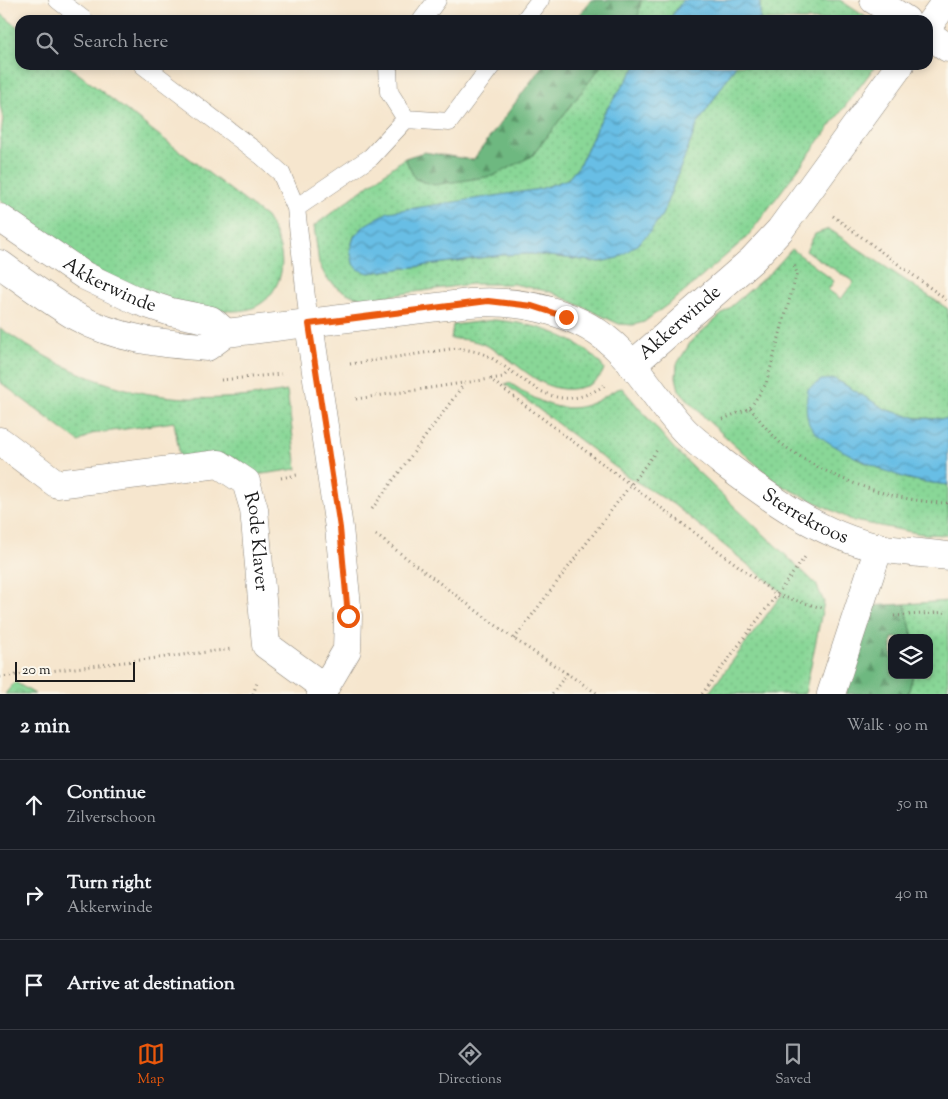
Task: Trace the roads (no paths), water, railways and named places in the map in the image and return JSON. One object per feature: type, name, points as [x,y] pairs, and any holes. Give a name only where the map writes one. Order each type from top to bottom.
[{"type":"street","points":[[874,0],[898,15]]},
{"type":"street","points":[[933,19],[947,0]]},
{"type":"street","points":[[933,38],[948,48]]},
{"type":"street","name":"Akkerwinde","points":[[0,264],[78,317],[123,334],[156,343],[207,347],[226,333],[488,301],[549,310],[583,325],[611,343],[632,364],[752,260],[780,230],[896,70]]},
{"type":"street","name":"Akkerwinde","points":[[0,218],[85,276],[138,302],[171,312],[211,320],[226,333]]},
{"type":"street","points":[[309,324],[330,471],[350,526],[347,650],[323,691]]},
{"type":"street","name":"Sterrekroos","points":[[632,364],[687,434],[758,490],[800,516],[827,529],[879,548],[948,556]]},
{"type":"street","name":"Rode Klaver","points":[[0,441],[57,484],[219,464],[246,482],[254,509],[266,645],[323,691]]},
{"type":"street","points":[[831,694],[879,548]]},
{"type":"lane","points":[[58,0],[78,15]]},
{"type":"lane","points":[[426,15],[437,0]]},
{"type":"lane","points":[[529,15],[540,0]]},
{"type":"lane","points":[[150,70],[262,156],[280,173],[296,208],[309,324]]},
{"type":"lane","points":[[388,70],[389,92],[406,119]]},
{"type":"lane","points":[[406,119],[449,122],[488,70]]},
{"type":"lane","points":[[296,208],[371,157],[406,119]]},
{"type":"water","points":[[683,0],[758,0],[760,3],[760,15],[672,15]]},
{"type":"water","points":[[634,70],[733,70],[697,125],[662,215],[638,244],[618,258],[600,262],[531,254],[502,255],[369,273],[359,270],[353,263],[350,250],[354,237],[365,225],[388,212],[540,189],[568,179],[579,166],[604,113]]},
{"type":"water","points":[[835,379],[887,410],[917,418],[948,419],[948,485],[911,479],[883,470],[838,448],[815,432],[809,424],[807,415],[808,389],[821,380]]}]
